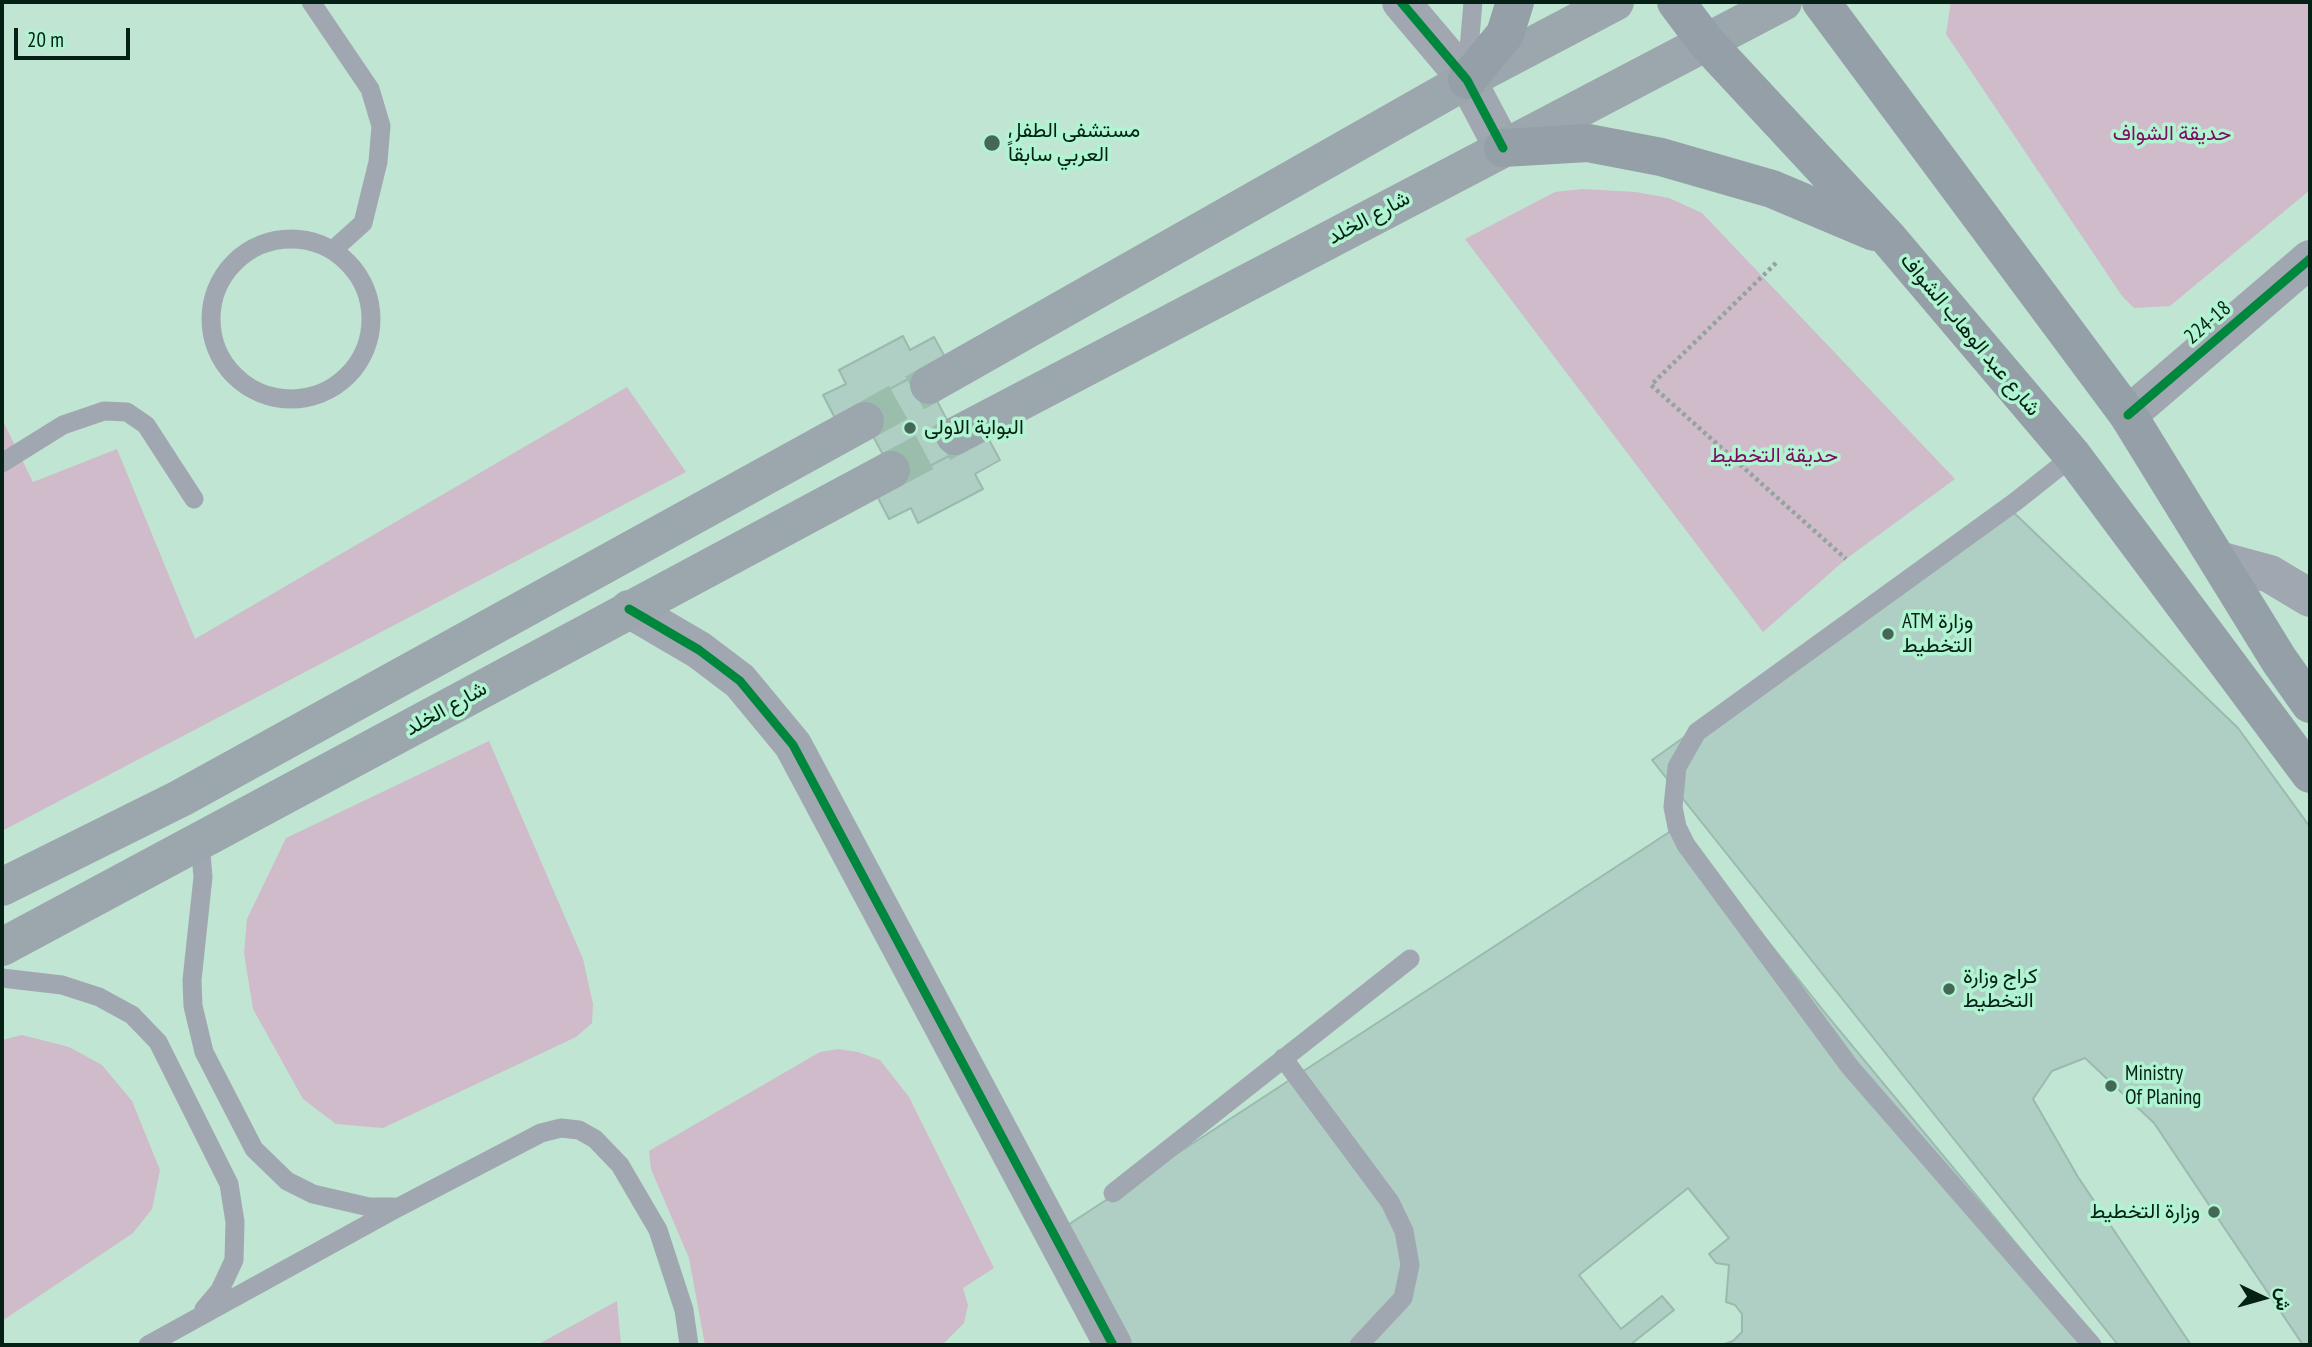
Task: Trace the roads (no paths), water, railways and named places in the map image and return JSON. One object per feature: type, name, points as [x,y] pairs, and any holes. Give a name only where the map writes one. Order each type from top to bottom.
[{"type":"main road","points":[[1466,80],[1505,34],[1515,2]]},
{"type":"main road","points":[[929,385],[1466,80],[1615,2]]},
{"type":"main road","name":"شارع عبد الوهاب الشواف","points":[[1676,2],[1706,42],[1889,239],[2073,456],[2310,774]]},
{"type":"main road","name":"شارع الخلد","points":[[955,436],[1783,2]]},
{"type":"main road","points":[[1821,2],[2128,415],[2279,660],[2310,704]]},
{"type":"main road","points":[[1503,148],[1588,143],[1661,157],[1772,189],[1889,239]]},
{"type":"main road","points":[[2,887],[181,798],[865,421]]},
{"type":"main road","name":"شارع الخلد","points":[[2,947],[891,470]]},
{"type":"main road","points":[[181,798],[200,842]]},
{"type":"street","points":[[1401,2],[1466,80],[1503,148]]},
{"type":"street","name":"224-18","points":[[2128,415],[2310,259]]},
{"type":"street","points":[[2219,560],[2270,574],[2310,598]]},
{"type":"street","points":[[629,609],[699,650],[740,681],[793,745],[1113,1345]]},
{"type":"lane","points":[[311,2],[370,89],[381,126],[378,162],[363,223],[333,250]]},
{"type":"lane","points":[[1466,80],[1473,2]]},
{"type":"lane","points":[[282,239],[308,240],[333,250],[353,267],[366,290],[372,316],[368,342],[357,366],[338,385],[314,397],[288,400],[262,395],[240,381],[223,361],[213,337],[212,310],[219,284],[234,262],[257,247],[282,239]]},
{"type":"lane","points":[[2,463],[63,425],[104,411],[127,412],[146,425],[194,499]]},
{"type":"lane","points":[[2073,456],[2015,502],[1698,732],[1677,767],[1673,807],[1686,845],[1850,1067],[2092,1345]]},
{"type":"lane","points":[[200,842],[203,877],[192,980],[197,1033],[254,1149],[286,1181],[313,1194],[369,1207],[399,1207]]},
{"type":"lane","points":[[1113,1193],[1410,959]]},
{"type":"lane","points":[[2,978],[62,985],[99,997],[132,1015],[158,1042],[174,1070],[229,1184],[235,1222],[234,1260],[220,1290],[195,1318]]},
{"type":"lane","points":[[1283,1058],[1390,1202],[1404,1231],[1410,1265],[1403,1298],[1359,1345]]},
{"type":"lane","points":[[148,1345],[399,1207],[541,1133],[561,1128],[579,1130],[595,1139],[621,1165],[658,1230],[684,1310],[689,1345]]},
{"type":"tunnel","points":[[865,421],[929,385]]},
{"type":"tunnel","points":[[891,470],[955,436]]},
{"type":"place","name":"مستشفى الطفل العربي سابقاً","points":[[992,143]]},
{"type":"place","name":"البوابة الاولى","points":[[910,428]]},
{"type":"place","name":"ATM وزارة التخطيط","points":[[1888,634]]},
{"type":"place","name":"كراج وزارة التخطيط","points":[[1949,989]]},
{"type":"place","name":"Ministry Of Planing","points":[[2111,1086]]},
{"type":"place","name":"وزارة التخطيط","points":[[2214,1212]]},
{"type":"park label","name":"حديقة الشواف","points":[[2172,134]]},
{"type":"park label","name":"حديقة التخطيط","points":[[1774,456]]}]
